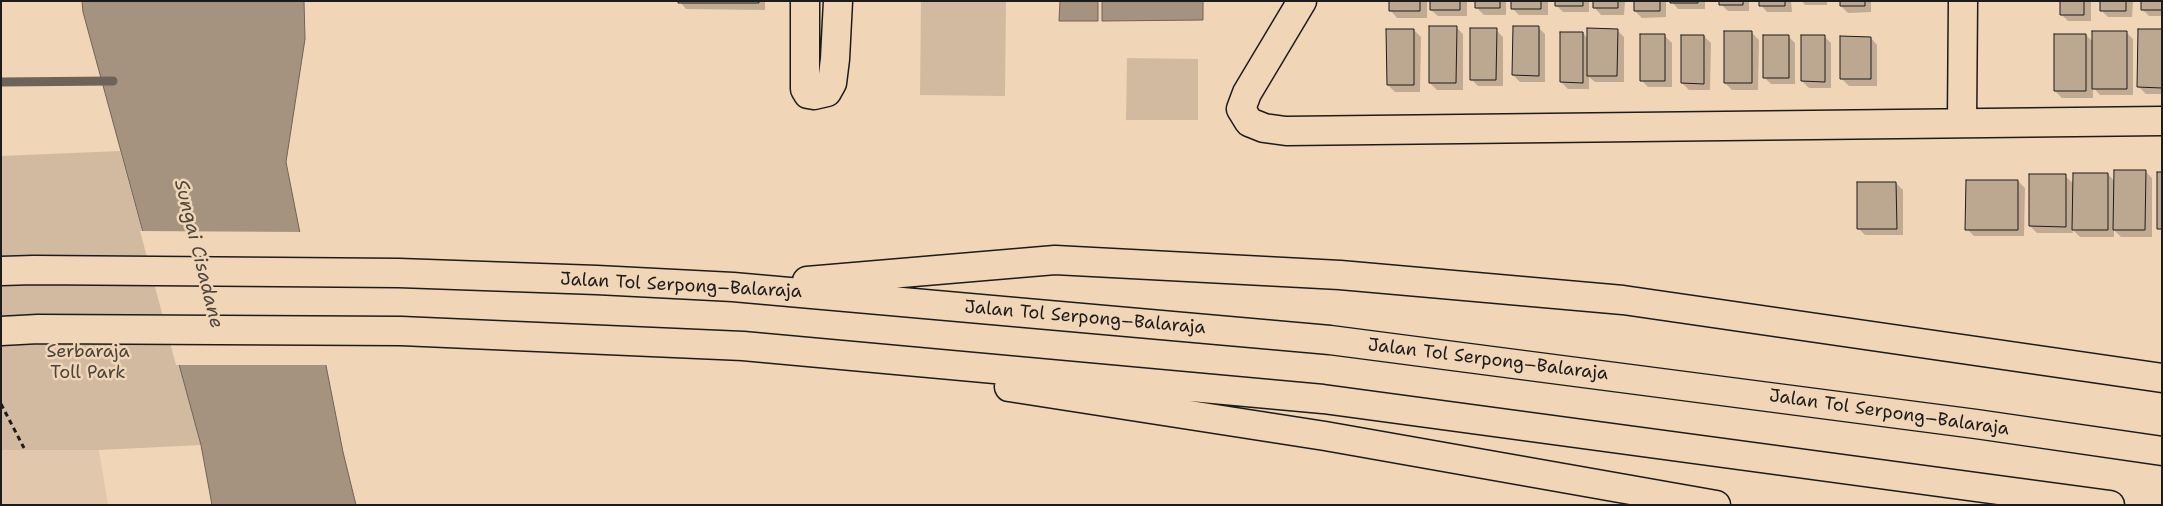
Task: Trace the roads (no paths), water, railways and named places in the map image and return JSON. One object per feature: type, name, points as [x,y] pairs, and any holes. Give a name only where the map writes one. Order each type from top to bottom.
[{"type":"main road","points":[[805,1],[804,89],[808,94],[814,95],[827,92],[832,83],[836,59],[838,1]]},
{"type":"main road","points":[[1302,1],[1247,93],[1241,109],[1249,122],[1286,132],[1962,122],[2162,121]]},
{"type":"main road","points":[[1962,122],[1963,1]]},
{"type":"main road","points":[[733,287],[1055,260],[1340,274],[1623,300],[2162,378]]},
{"type":"main road","name":"Jalan Tol Serpong–Balaraja","points":[[1,271],[399,273],[733,287],[1330,340],[1976,424],[2162,451]]},
{"type":"main road","points":[[1,331],[38,329],[401,331],[743,346],[1323,399],[2110,505]]},
{"type":"main road","points":[[743,346],[1325,436],[1716,505]]},
{"type":"water","name":"Sungai Cisadane","points":[[82,1],[304,1],[305,39],[286,162],[343,452],[356,505],[212,505],[201,445],[83,12]]},
{"type":"water","points":[[1060,1],[1098,1],[1098,21],[1059,21]]},
{"type":"water","points":[[1102,1],[1203,1],[1203,20],[1102,21]]},
{"type":"waterway","points":[[1,82],[113,81]]},
{"type":"park label","name":"Serbaraja Toll Park","points":[[88,362]]}]
